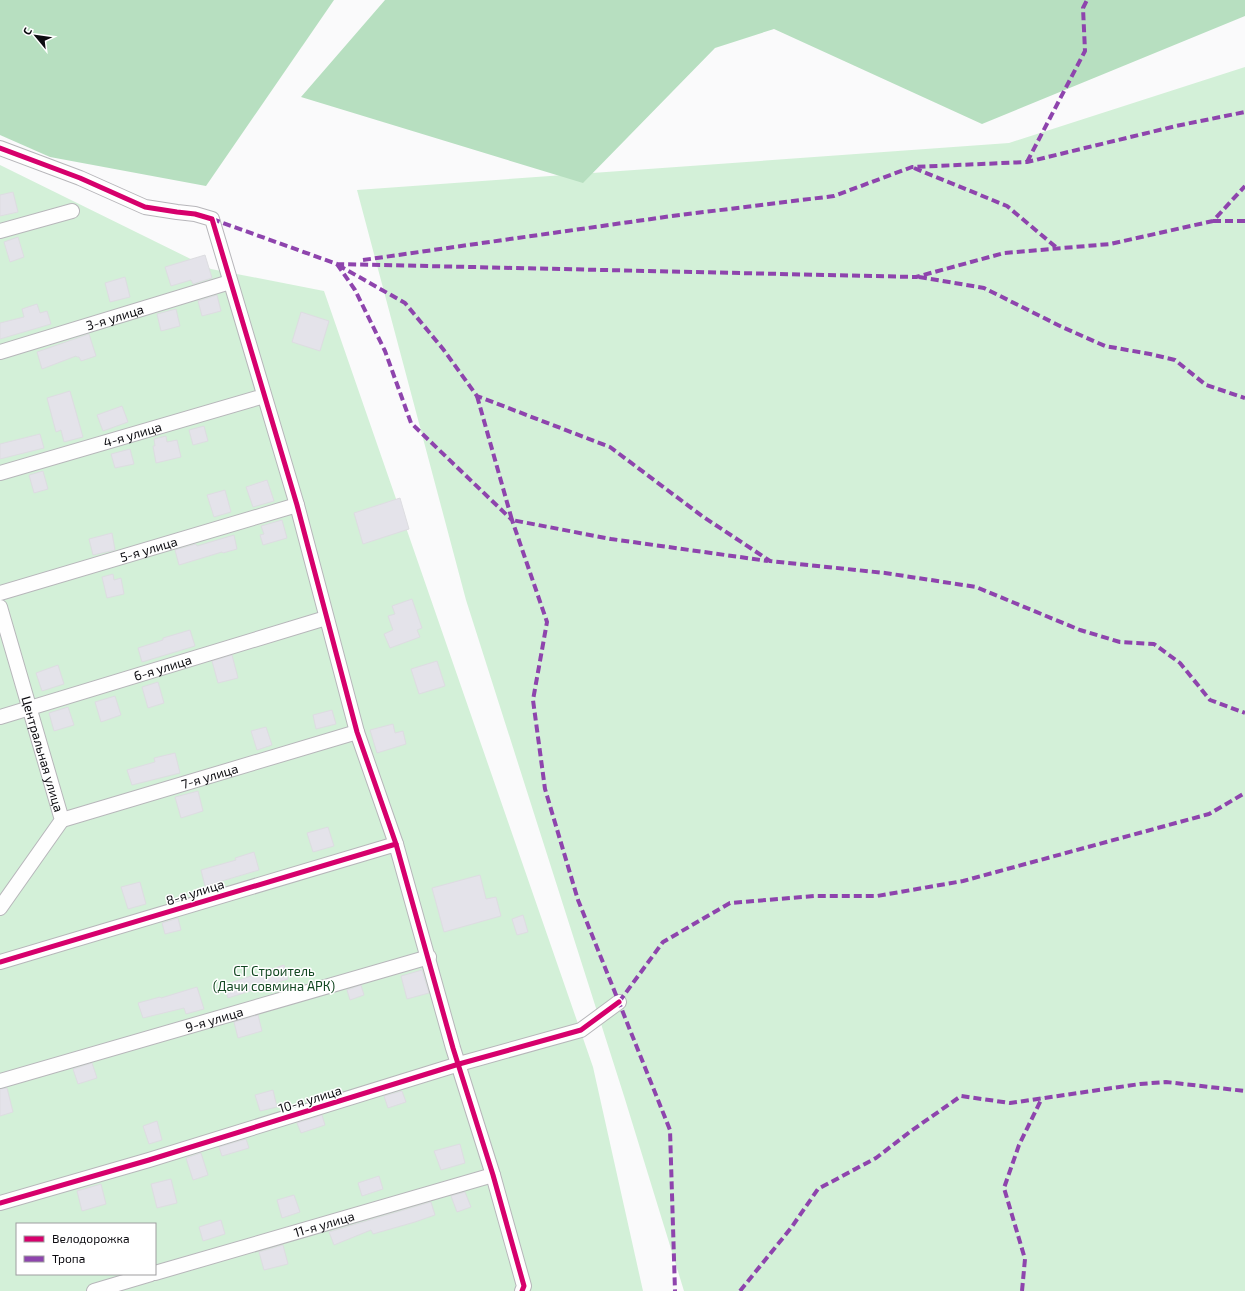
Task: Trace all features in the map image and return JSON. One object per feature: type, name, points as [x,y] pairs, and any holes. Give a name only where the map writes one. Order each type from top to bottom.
[{"type":"street","points":[[0,148],[80,178],[145,207],[212,218],[297,505],[357,732],[396,844],[459,1064],[494,1175],[524,1286],[522,1291]]},
{"type":"street","points":[[0,231],[72,211]]},
{"type":"street","name":"3-я улица","points":[[0,352],[230,282]]},
{"type":"street","name":"4-я улица","points":[[0,473],[264,396]]},
{"type":"street","name":"5-я улица","points":[[0,593],[297,505]]},
{"type":"street","name":"Центральная улица","points":[[0,607],[62,820],[0,908]]},
{"type":"street","name":"6-я улица","points":[[0,717],[326,618]]},
{"type":"street","name":"7-я улица","points":[[62,820],[357,732]]},
{"type":"street","name":"8-я улица","points":[[0,962],[396,844]]},
{"type":"street","name":"9-я улица","points":[[0,1081],[429,958]]},
{"type":"street","name":"10-я улица","points":[[0,1203],[149,1160],[459,1064],[581,1030],[619,1002]]},
{"type":"street","name":"11-я улица","points":[[156,1273],[494,1175]]},
{"type":"street","points":[[94,1291],[148,1275]]},
{"type":"green space","points":[[0,0],[334,0],[206,186],[50,157],[0,135]]},
{"type":"green space","points":[[385,0],[1245,0],[1245,16],[982,124],[774,29],[715,48],[583,183],[301,97]]},
{"type":"green space","points":[[1245,67],[1245,1291],[684,1291],[624,1096],[466,600],[357,190],[1009,143]]},
{"type":"green space","name":"СТ Строитель (Дачи совмина АРК)","points":[[0,165],[211,269],[324,291],[593,1067],[643,1291],[0,1291]]},
{"type":"building","points":[[13,192],[18,212],[0,216],[0,195]]},
{"type":"building","points":[[18,237],[24,257],[10,262],[4,242]]},
{"type":"building","points":[[205,255],[212,278],[193,284],[191,280],[171,286],[165,267]]},
{"type":"building","points":[[125,277],[130,297],[110,302],[105,283]]},
{"type":"building","points":[[217,295],[221,311],[202,316],[198,301]]},
{"type":"building","points":[[37,304],[40,313],[47,311],[51,324],[0,339],[0,323],[24,317],[22,309]]},
{"type":"building","points":[[176,309],[180,326],[161,331],[157,314]]},
{"type":"building","points":[[301,312],[329,321],[320,351],[292,342]]},
{"type":"building","points":[[89,334],[96,356],[81,361],[79,357],[76,356],[42,369],[37,352]]},
{"type":"building","points":[[70,391],[83,437],[64,442],[61,430],[56,432],[47,398]]},
{"type":"building","points":[[122,406],[128,422],[103,431],[97,415]]},
{"type":"building","points":[[204,426],[208,441],[193,445],[189,430]]},
{"type":"building","points":[[40,434],[44,448],[0,459],[0,444]]},
{"type":"building","points":[[166,436],[167,442],[177,440],[181,457],[156,463],[153,446],[155,446],[154,439]]},
{"type":"building","points":[[130,449],[134,464],[115,468],[111,454]]},
{"type":"building","points":[[43,471],[48,489],[34,493],[29,475]]},
{"type":"building","points":[[267,480],[274,501],[253,507],[246,487]]},
{"type":"building","points":[[225,490],[231,512],[214,517],[207,495]]},
{"type":"building","points":[[400,498],[409,529],[363,544],[354,513]]},
{"type":"building","points":[[282,520],[287,538],[263,545],[260,535],[264,534],[261,526]]},
{"type":"building","points":[[112,533],[115,550],[93,555],[89,539]]},
{"type":"building","points":[[234,535],[237,549],[179,565],[175,550],[196,544],[197,546]]},
{"type":"building","points":[[113,574],[114,580],[121,578],[124,594],[107,598],[102,577]]},
{"type":"building","points":[[412,599],[422,628],[417,630],[420,637],[390,648],[384,634],[393,630],[388,616],[395,614],[392,606]]},
{"type":"building","points":[[190,630],[195,646],[142,662],[138,648],[163,640],[163,638]]},
{"type":"building","points":[[232,655],[238,678],[218,683],[212,661]]},
{"type":"building","points":[[437,661],[445,686],[419,694],[411,669]]},
{"type":"building","points":[[58,665],[64,684],[42,691],[36,673]]},
{"type":"building","points":[[158,682],[164,703],[148,708],[142,687]]},
{"type":"building","points":[[115,696],[121,715],[101,722],[95,702]]},
{"type":"building","points":[[68,707],[74,725],[54,731],[49,713]]},
{"type":"building","points":[[332,710],[336,724],[316,729],[313,715]]},
{"type":"building","points":[[393,724],[395,733],[403,731],[406,744],[377,753],[370,730]]},
{"type":"building","points":[[266,727],[272,745],[257,750],[251,731]]},
{"type":"building","points":[[175,753],[180,773],[132,785],[127,770],[155,762],[154,758]]},
{"type":"building","points":[[198,791],[203,811],[181,818],[175,797]]},
{"type":"building","points":[[328,827],[334,846],[313,852],[307,833]]},
{"type":"building","points":[[254,852],[259,870],[205,886],[201,870],[236,860],[235,858]]},
{"type":"building","points":[[480,875],[486,899],[496,897],[501,916],[444,932],[432,888]]},
{"type":"building","points":[[140,882],[146,904],[128,909],[121,887]]},
{"type":"building","points":[[523,915],[528,932],[517,935],[512,919]]},
{"type":"building","points":[[178,918],[181,930],[165,934],[162,923]]},
{"type":"building","points":[[284,965],[288,979],[228,998],[224,985]]},
{"type":"building","points":[[422,970],[429,993],[407,999],[401,976]]},
{"type":"building","points":[[361,985],[364,995],[350,1000],[347,990]]},
{"type":"building","points":[[197,987],[204,1009],[186,1014],[184,1008],[143,1018],[138,1003]]},
{"type":"building","points":[[258,1015],[262,1031],[238,1038],[234,1022]]},
{"type":"building","points":[[92,1063],[97,1078],[78,1084],[73,1069]]},
{"type":"building","points":[[7,1088],[13,1112],[0,1116],[0,1089]]},
{"type":"building","points":[[273,1090],[277,1107],[260,1111],[255,1095]]},
{"type":"building","points":[[402,1091],[406,1102],[388,1108],[384,1096]]},
{"type":"building","points":[[322,1115],[325,1125],[301,1133],[297,1123]]},
{"type":"building","points":[[157,1121],[162,1140],[149,1144],[143,1126]]},
{"type":"building","points":[[246,1139],[249,1148],[222,1156],[219,1147]]},
{"type":"building","points":[[460,1144],[465,1163],[441,1170],[434,1151]]},
{"type":"building","points":[[201,1153],[208,1175],[193,1180],[186,1158]]},
{"type":"building","points":[[379,1176],[383,1189],[362,1196],[358,1183]]},
{"type":"building","points":[[171,1179],[177,1203],[157,1208],[151,1184]]},
{"type":"building","points":[[101,1184],[106,1204],[82,1211],[77,1191]]},
{"type":"building","points":[[465,1192],[471,1207],[457,1212],[451,1196]]},
{"type":"building","points":[[294,1195],[300,1212],[282,1218],[277,1200]]},
{"type":"building","points":[[431,1202],[435,1215],[415,1222],[373,1234],[371,1230],[334,1245],[329,1232]]},
{"type":"building","points":[[221,1220],[225,1234],[203,1241],[199,1227]]},
{"type":"building","points":[[283,1245],[288,1264],[264,1270],[259,1252]]},
{"type":"marked path","points":[[1027,162],[1085,51],[1083,8],[1087,0]]},
{"type":"marked path","points":[[363,260],[672,216],[834,196],[912,167],[1027,162],[1176,126],[1245,112]]},
{"type":"marked path","points":[[914,168],[1007,206],[1057,248]]},
{"type":"marked path","points":[[212,219],[337,264],[916,277],[1004,253],[1110,244],[1213,221],[1245,186]]},
{"type":"marked path","points":[[1213,221],[1245,221]]},
{"type":"marked path","points":[[337,264],[355,290],[385,351],[411,423],[512,520],[547,622],[533,700],[545,789],[578,900],[670,1130],[675,1291]]},
{"type":"marked path","points":[[338,265],[405,303],[443,349],[477,396],[610,447],[702,516],[770,561],[885,573],[976,587],[1080,630],[1120,642],[1154,644],[1180,663],[1210,700],[1245,713]]},
{"type":"marked path","points":[[919,277],[984,288],[1062,327],[1105,346],[1175,360],[1206,385],[1245,398]]},
{"type":"marked path","points":[[477,396],[512,520],[611,539],[768,561]]},
{"type":"marked path","points":[[619,1002],[663,942],[730,903],[814,896],[877,896],[963,881],[1209,814],[1245,793]]},
{"type":"marked path","points":[[740,1291],[791,1228],[818,1189],[876,1158],[961,1096],[1010,1103],[1140,1084],[1166,1082],[1245,1091]]},
{"type":"marked path","points":[[1022,1291],[1025,1259],[1004,1188],[1019,1145],[1042,1098]]},
{"type":"cycle path","points":[[0,148],[80,178],[145,207],[195,214],[212,219],[297,505],[357,732],[396,844],[453,1048],[493,1175],[524,1286],[522,1291]]},
{"type":"cycle path","points":[[0,962],[396,844]]},
{"type":"cycle path","points":[[0,1203],[149,1160],[459,1064],[581,1030],[619,1002]]}]
